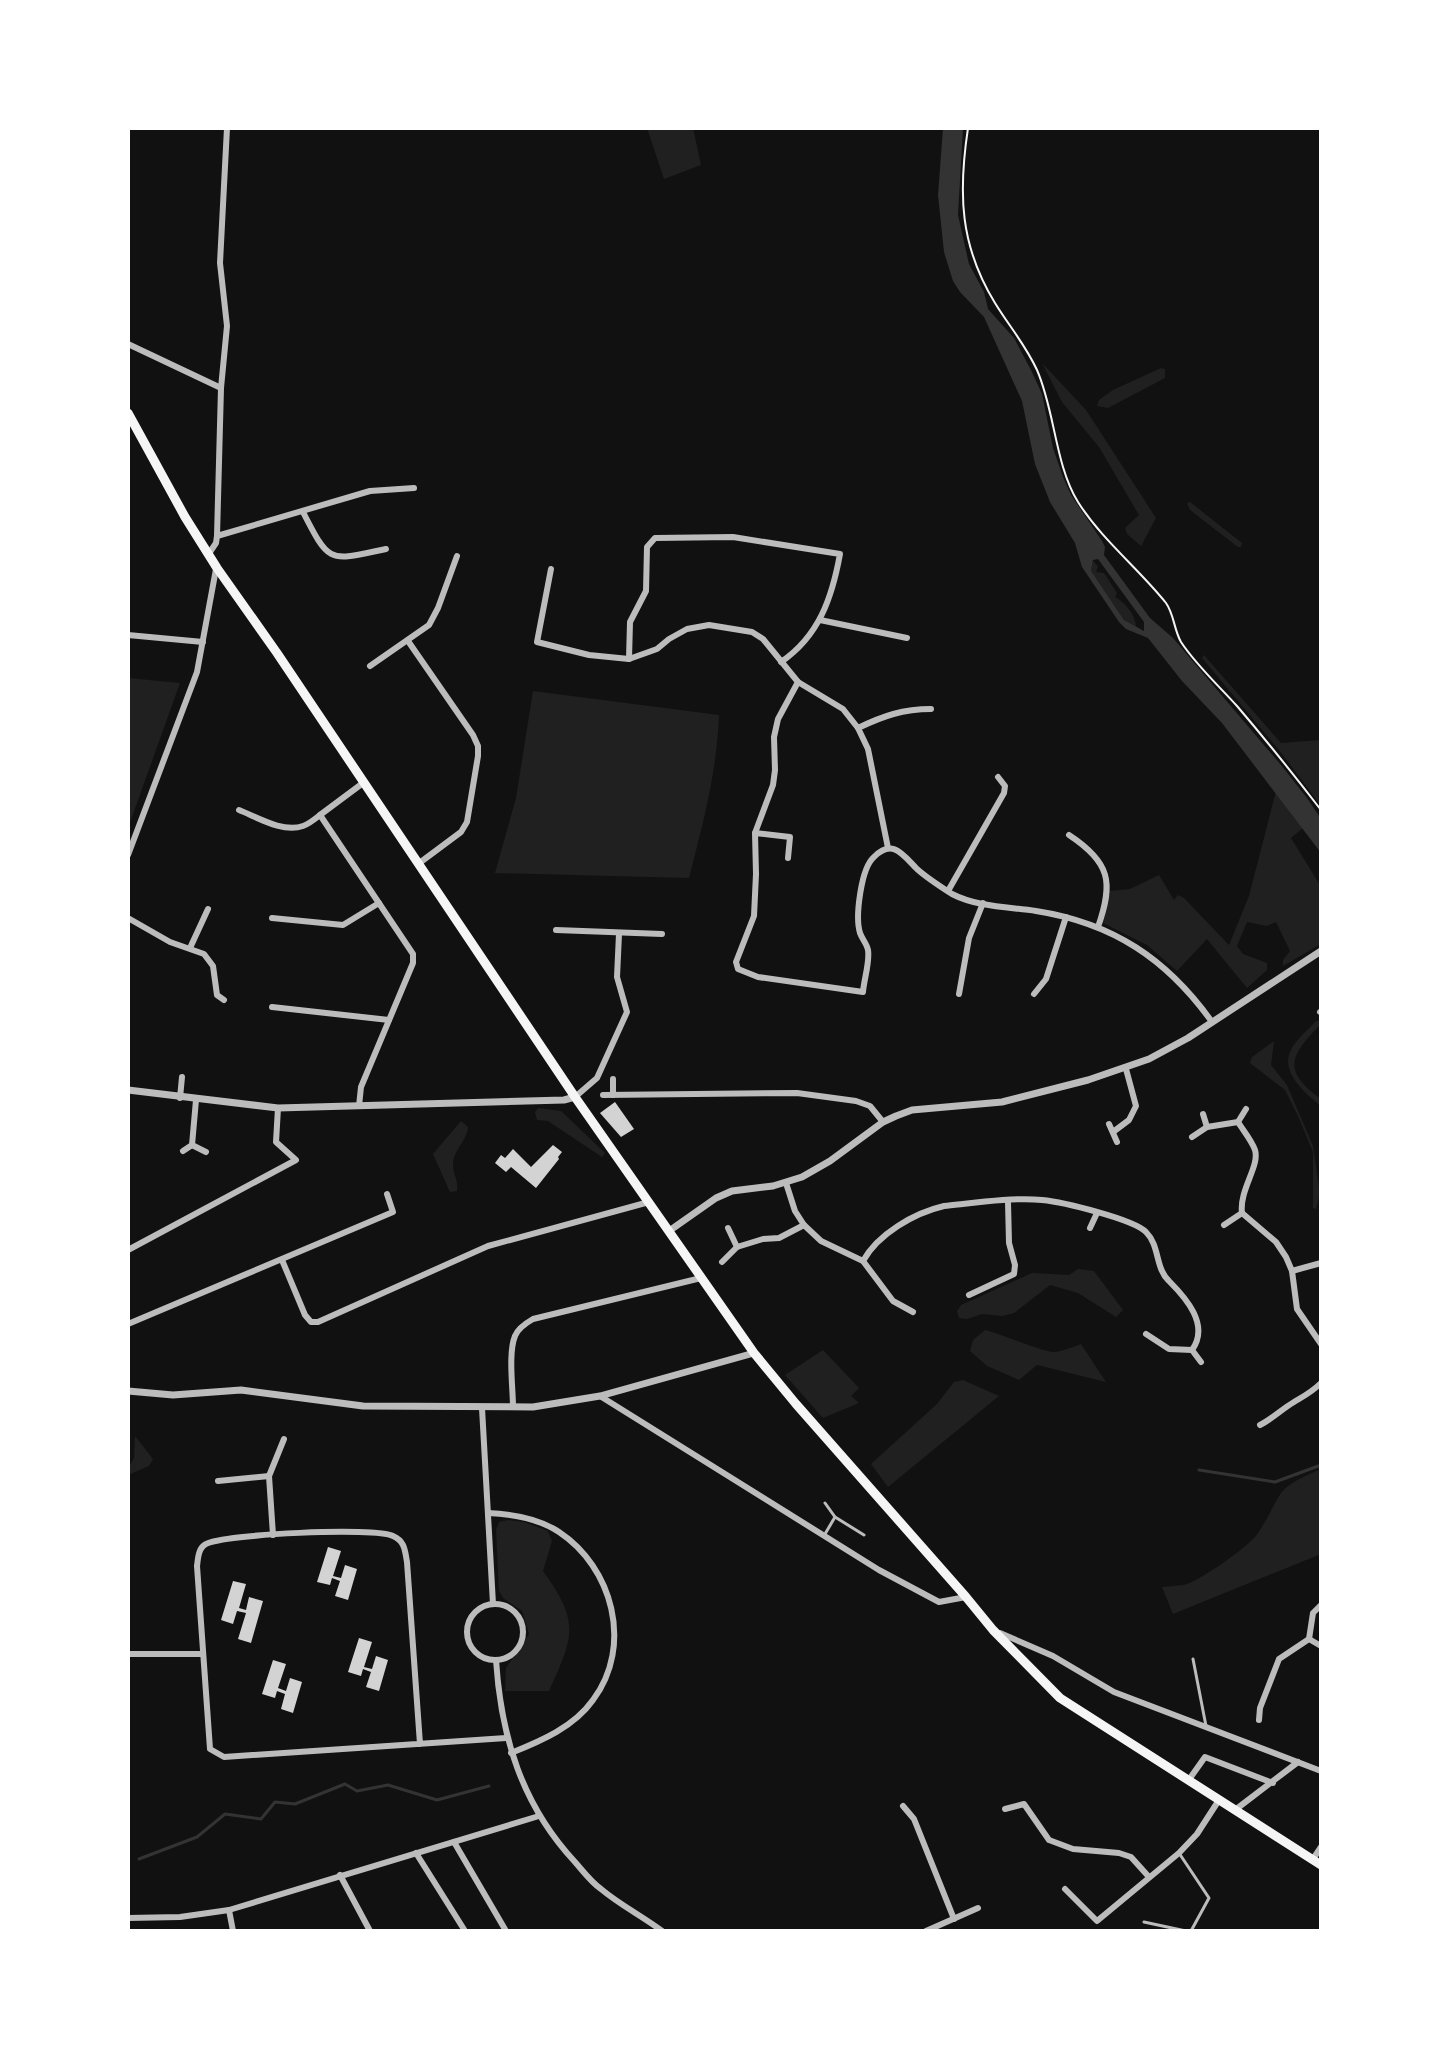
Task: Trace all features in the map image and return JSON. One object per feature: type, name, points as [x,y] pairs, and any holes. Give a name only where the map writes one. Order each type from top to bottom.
[{"type":"main road","points":[[128,413],[208,555],[575,1097],[754,1353],[993,1630],[1060,1698],[1317,1862]]},
{"type":"street","points":[[208,555],[217,536],[221,388],[227,326],[220,263],[227,128]]},
{"type":"street","points":[[128,344],[221,388]]},
{"type":"street","points":[[217,536],[370,491],[414,488]]},
{"type":"street","points":[[303,512],[327,553],[345,558],[386,549]]},
{"type":"street","points":[[629,659],[630,622],[646,591],[647,547],[655,538],[733,537],[840,554],[831,595],[820,620],[795,652],[781,662]]},
{"type":"street","points":[[370,666],[429,625],[457,556]]},
{"type":"street","points":[[128,855],[197,672],[217,568]]},
{"type":"street","points":[[551,569],[537,642],[589,655],[629,659],[657,649],[687,629],[709,625],[752,632],[763,639],[798,682],[843,709],[858,728],[872,765],[888,848]]},
{"type":"street","points":[[820,620],[907,638]]},
{"type":"street","points":[[128,635],[203,642]]},
{"type":"street","points":[[408,641],[478,746],[467,822],[461,832],[418,864]]},
{"type":"street","points":[[798,682],[778,719],[774,737],[773,785],[755,833],[754,916],[736,962],[738,969],[758,977],[863,992],[868,949],[859,931],[859,903],[871,859],[888,848],[903,852],[919,870],[948,891],[983,903],[1066,917],[1098,927],[1145,952],[1168,970],[1212,1022]]},
{"type":"street","points":[[858,728],[887,714],[908,709],[931,709]]},
{"type":"street","points":[[948,891],[1004,793],[1005,786],[998,777]]},
{"type":"street","points":[[239,810],[278,826],[303,826],[363,783]]},
{"type":"street","points":[[320,815],[413,954],[413,963],[361,1087],[359,1106]]},
{"type":"street","points":[[755,833],[790,837],[788,858]]},
{"type":"street","points":[[1069,835],[1095,854],[1103,869],[1108,889],[1098,927]]},
{"type":"street","points":[[272,918],[343,925],[379,903]]},
{"type":"street","points":[[959,994],[969,938],[983,903]]},
{"type":"street","points":[[190,948],[208,909]]},
{"type":"street","points":[[1034,994],[1046,979],[1066,917]]},
{"type":"street","points":[[128,918],[170,942],[204,954],[213,966],[217,995],[224,1000]]},
{"type":"street","points":[[556,930],[662,934]]},
{"type":"street","points":[[128,1090],[278,1108],[564,1100],[575,1097],[597,1078],[627,1012],[617,977],[619,934]]},
{"type":"street","points":[[669,1231],[724,1195],[786,1183],[830,1161],[883,1122],[912,1110],[1002,1102],[1126,1069],[1176,1044],[1320,955]]},
{"type":"street","points":[[272,1007],[389,1020]]},
{"type":"street","points":[[1113,1132],[1129,1120],[1136,1106],[1126,1069]]},
{"type":"street","points":[[180,1098],[182,1077]]},
{"type":"street","points":[[613,1079],[613,1095]]},
{"type":"street","points":[[603,1095],[797,1093],[856,1101],[870,1106],[883,1122]]},
{"type":"street","points":[[192,1145],[196,1100]]},
{"type":"street","points":[[128,1250],[296,1160],[276,1142],[278,1108]]},
{"type":"street","points":[[1192,1137],[1207,1127],[1238,1122],[1246,1109]]},
{"type":"street","points":[[1203,1114],[1207,1127]]},
{"type":"street","points":[[1238,1122],[1256,1152],[1255,1164],[1240,1201],[1242,1213],[1276,1242],[1292,1271],[1297,1309],[1321,1344]]},
{"type":"street","points":[[1109,1124],[1117,1142]]},
{"type":"street","points":[[183,1151],[192,1145]]},
{"type":"street","points":[[192,1145],[206,1152]]},
{"type":"street","points":[[786,1183],[795,1211],[804,1225],[821,1241],[863,1261],[893,1301],[913,1312]]},
{"type":"street","points":[[128,1324],[393,1212],[387,1194]]},
{"type":"street","points":[[863,1261],[871,1247],[890,1232],[932,1209],[1042,1200],[1132,1222],[1151,1239],[1160,1270],[1188,1300],[1195,1314],[1197,1336],[1192,1350]]},
{"type":"street","points":[[282,1260],[305,1315],[311,1322],[318,1322],[488,1246],[649,1202]]},
{"type":"street","points":[[969,1295],[1014,1274],[1015,1265],[1009,1243],[1008,1202]]},
{"type":"street","points":[[1090,1228],[1097,1213]]},
{"type":"street","points":[[1224,1225],[1242,1213]]},
{"type":"street","points":[[722,1262],[737,1247],[779,1238],[804,1225]]},
{"type":"street","points":[[728,1228],[737,1247]]},
{"type":"street","points":[[1292,1271],[1321,1263]]},
{"type":"street","points":[[513,1407],[513,1348],[521,1326],[533,1319],[701,1278]]},
{"type":"street","points":[[1146,1334],[1169,1349],[1192,1350]]},
{"type":"street","points":[[1192,1350],[1201,1362]]},
{"type":"street","points":[[128,1391],[173,1395],[241,1390],[363,1406],[513,1407],[600,1396],[754,1353]]},
{"type":"street","points":[[1260,1425],[1279,1415],[1292,1403],[1310,1395],[1321,1383]]},
{"type":"street","points":[[600,1396],[879,1570],[939,1602],[966,1597]]},
{"type":"street","points":[[482,1408],[493,1604]]},
{"type":"street","points":[[273,1535],[269,1476],[284,1439]]},
{"type":"street","points":[[218,1481],[269,1476]]},
{"type":"street","points":[[488,1513],[511,1514],[535,1521],[557,1530],[581,1549],[597,1569],[607,1589],[615,1633],[611,1659],[593,1700],[559,1731],[511,1753]]},
{"type":"street","points":[[420,1744],[415,1655],[403,1544],[390,1534],[374,1531],[273,1535],[230,1539],[202,1547],[197,1566],[210,1749],[224,1757],[420,1744],[506,1738]]},
{"type":"street","points":[[493,1604],[503,1605],[518,1616],[523,1635],[514,1652],[496,1660],[478,1655],[466,1630],[478,1609],[493,1604]]},
{"type":"street","points":[[1259,1720],[1260,1708],[1279,1659],[1309,1639],[1313,1613],[1321,1605]]},
{"type":"street","points":[[993,1630],[1053,1656],[1114,1692],[1321,1771]]},
{"type":"street","points":[[1309,1639],[1321,1646]]},
{"type":"street","points":[[128,1654],[202,1654]]},
{"type":"street","points":[[496,1660],[506,1738],[520,1780],[539,1816],[563,1850],[599,1888],[662,1931]]},
{"type":"street","points":[[1188,1781],[1205,1757],[1273,1783]]},
{"type":"street","points":[[1235,1810],[1298,1762]]},
{"type":"street","points":[[1065,1889],[1097,1921],[1179,1853],[1197,1834],[1219,1800]]},
{"type":"street","points":[[1005,1809],[1024,1804],[1049,1840],[1073,1849],[1131,1857],[1149,1877]]},
{"type":"street","points":[[903,1806],[914,1819],[954,1919]]},
{"type":"street","points":[[128,1918],[180,1917],[229,1910],[539,1816]]},
{"type":"street","points":[[454,1842],[506,1931]]},
{"type":"street","points":[[1317,1862],[1321,1847]]},
{"type":"street","points":[[416,1853],[465,1931]]},
{"type":"street","points":[[340,1875],[370,1931]]},
{"type":"street","points":[[926,1931],[978,1908]]},
{"type":"street","points":[[229,1910],[233,1931]]},
{"type":"lane","points":[[825,1503],[835,1517],[864,1535]]},
{"type":"lane","points":[[824,1536],[835,1517]]},
{"type":"lane","points":[[1193,1659],[1206,1727]]},
{"type":"lane","points":[[1144,1922],[1189,1931],[1209,1898],[1179,1853]]},
{"type":"path","points":[[968,128],[963,200],[968,247],[976,271],[997,307],[1017,332],[1037,369],[1050,405],[1069,481],[1078,502],[1104,538],[1168,606],[1181,641],[1321,810]]},
{"type":"shaded area","points":[[647,128],[693,128],[701,165],[664,179]]},
{"type":"shaded area","points":[[943,128],[963,128],[958,215],[969,264],[984,292],[988,309],[1014,338],[1042,394],[1053,448],[1071,495],[1102,541],[1104,555],[1150,618],[1173,638],[1307,798],[1321,819],[1321,853],[1222,723],[1182,681],[1148,638],[1126,629],[1119,622],[1082,567],[1075,543],[1050,502],[1035,464],[1022,401],[984,317],[953,281],[944,252],[938,195]],"holes":[[[1098,559],[1144,622],[1144,631],[1124,620],[1091,571],[1093,560]]]},
{"type":"shaded area","points":[[1042,363],[1086,410],[1156,518],[1141,546],[1127,534],[1125,528],[1139,515],[1099,447],[1062,402]]},
{"type":"shaded area","points":[[1161,368],[1165,369],[1165,378],[1108,408],[1097,406],[1099,400],[1113,390]]},
{"type":"shaded area","points":[[1190,502],[1242,543],[1241,547],[1190,510],[1187,503]]},
{"type":"shaded area","points":[[1093,561],[1098,566],[1096,572],[1104,573],[1117,593],[1115,597],[1132,614],[1134,628],[1124,620],[1094,577],[1091,571]]},
{"type":"shaded area","points":[[1204,655],[1281,743],[1321,740],[1321,806],[1202,658]]},
{"type":"shaded area","points":[[128,678],[180,683],[128,828]]},
{"type":"shaded area","points":[[533,691],[719,715],[712,777],[689,878],[495,873],[516,798]]},
{"type":"shaded area","points":[[1276,791],[1303,828],[1291,838],[1320,885],[1321,944],[1283,966],[1283,960],[1290,951],[1276,922],[1267,926],[1247,922],[1237,946],[1243,954],[1267,963],[1267,970],[1247,988],[1207,939],[1177,971],[1147,945],[1103,923],[1110,891],[1130,889],[1159,875],[1174,900],[1178,895],[1184,898],[1229,945],[1249,896]]},
{"type":"shaded area","points":[[1316,1021],[1320,1025],[1297,1054],[1295,1071],[1308,1089],[1321,1099],[1321,1106],[1296,1082],[1288,1060],[1295,1044]]},
{"type":"shaded area","points":[[1274,1041],[1271,1065],[1287,1085],[1313,1146],[1320,1194],[1316,1209],[1313,1208],[1313,1152],[1298,1116],[1285,1090],[1250,1063],[1252,1057]]},
{"type":"shaded area","points":[[538,1108],[561,1111],[605,1153],[602,1157],[548,1121],[537,1120],[535,1112]]},
{"type":"shaded area","points":[[461,1121],[468,1127],[454,1160],[457,1191],[450,1192],[433,1154]]},
{"type":"shaded area","points":[[1078,1269],[1094,1271],[1123,1310],[1116,1317],[1078,1293],[1050,1285],[1014,1313],[959,1318],[957,1311],[961,1305],[1032,1273],[1069,1275]]},
{"type":"shaded area","points":[[985,1330],[1050,1352],[1081,1344],[1106,1382],[1037,1365],[1019,1380],[987,1366],[970,1351],[973,1340]]},
{"type":"shaded area","points":[[823,1350],[859,1388],[851,1396],[859,1403],[823,1418],[785,1375]]},
{"type":"shaded area","points":[[963,1380],[999,1396],[888,1487],[871,1464],[937,1404],[954,1382]]},
{"type":"shaded area","points":[[135,1436],[153,1459],[149,1466],[128,1475],[134,1458]]},
{"type":"shaded area","points":[[1321,1469],[1321,1554],[1173,1614],[1162,1587],[1194,1581],[1236,1554],[1258,1533],[1286,1488]]},
{"type":"shaded area","points":[[508,1520],[548,1531],[552,1541],[543,1571],[563,1604],[569,1630],[564,1656],[549,1691],[505,1691],[506,1668],[529,1634],[522,1611],[503,1598],[499,1591],[496,1530],[499,1522]]},
{"type":"building","points":[[615,1102],[634,1129],[621,1137],[600,1113]]},
{"type":"building","points":[[553,1145],[562,1152],[536,1188],[511,1167],[506,1172],[495,1163],[501,1155],[505,1158],[513,1149],[531,1167]]},
{"type":"building","points":[[328,1547],[341,1551],[333,1576],[341,1578],[345,1565],[357,1569],[348,1600],[335,1596],[340,1581],[332,1578],[330,1585],[317,1582]]},
{"type":"building","points":[[233,1581],[246,1584],[239,1608],[246,1610],[249,1597],[263,1601],[251,1643],[238,1639],[246,1613],[237,1611],[233,1624],[221,1620]]},
{"type":"building","points":[[359,1638],[372,1642],[364,1667],[372,1669],[376,1656],[388,1660],[379,1691],[366,1687],[371,1672],[363,1669],[361,1676],[348,1672]]},
{"type":"building","points":[[273,1660],[286,1664],[278,1688],[286,1691],[290,1678],[302,1682],[293,1713],[281,1709],[285,1694],[277,1691],[275,1698],[262,1694]]},
{"type":"waterway","points":[[1199,1470],[1275,1482],[1321,1465]]},
{"type":"waterway","points":[[139,1859],[197,1837],[225,1814],[261,1819],[275,1802],[295,1804],[345,1784],[357,1791],[388,1785],[437,1800],[489,1786]]}]
